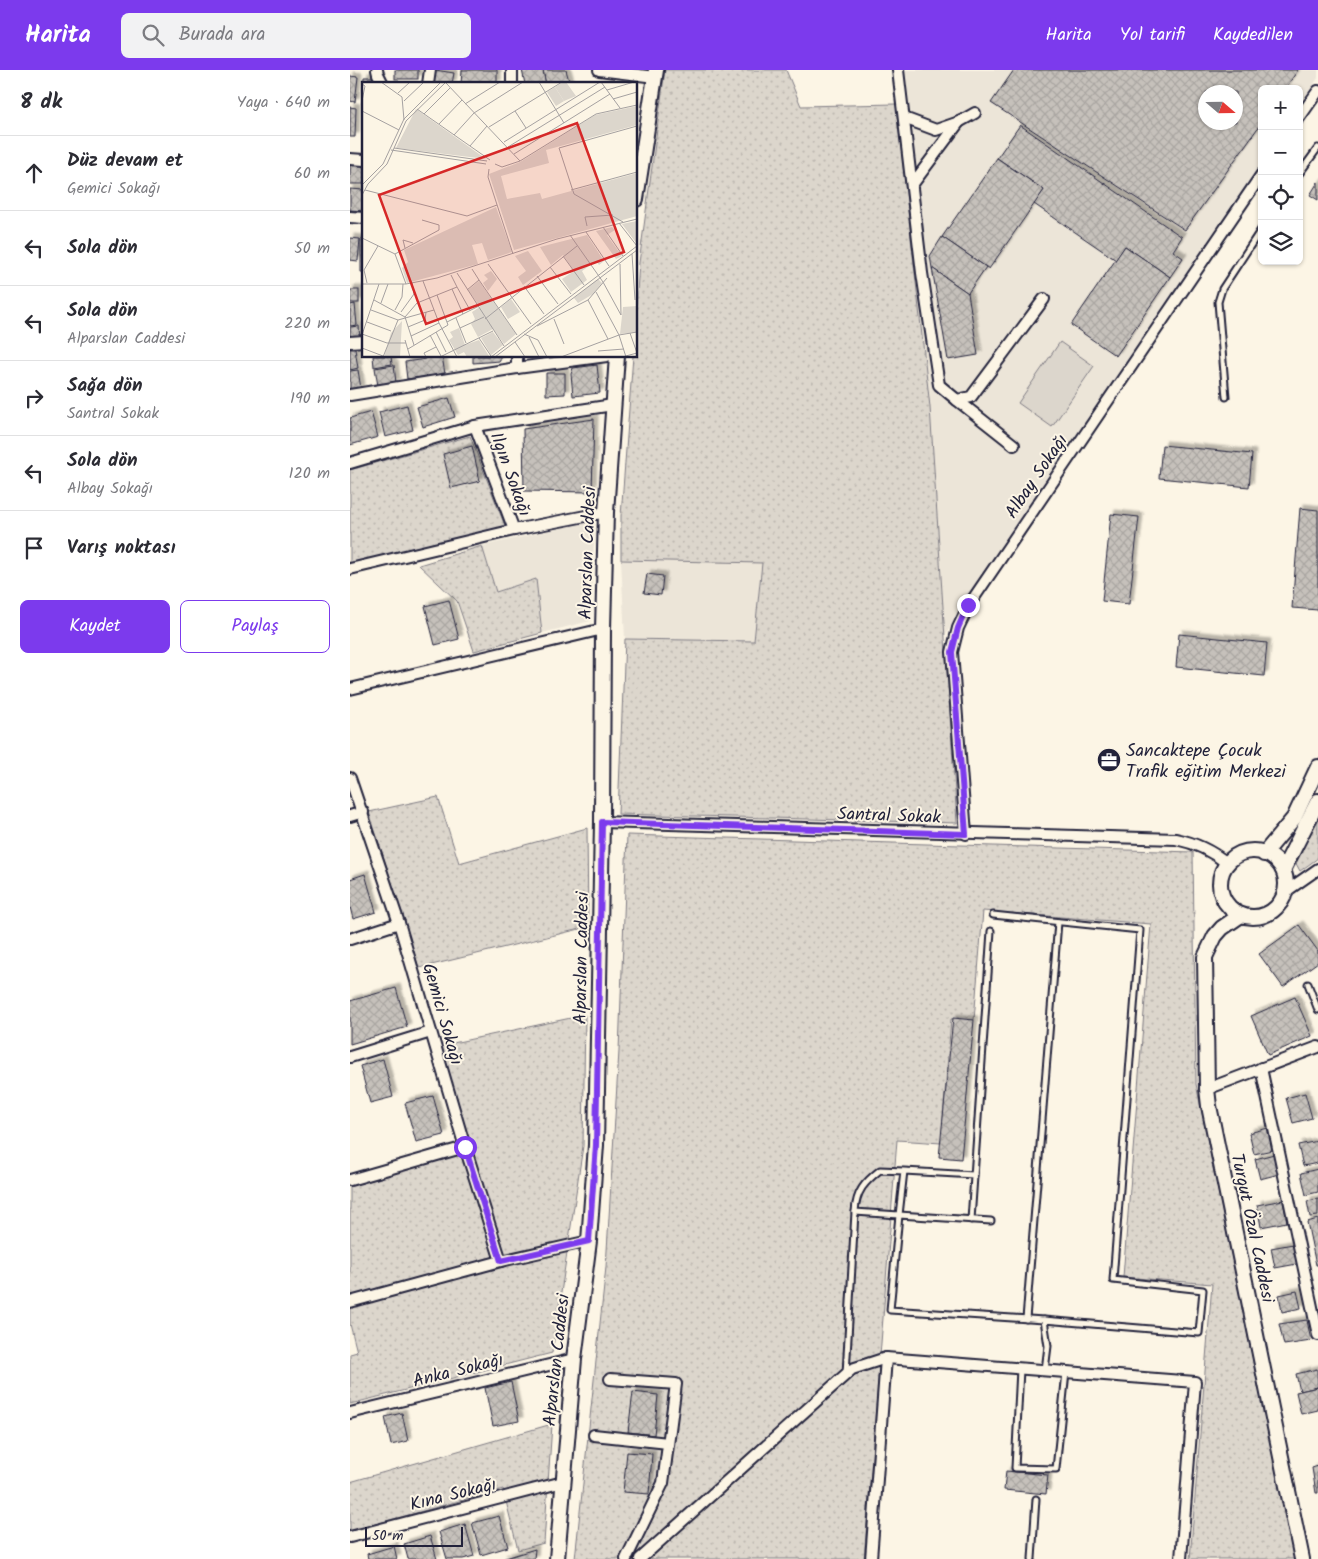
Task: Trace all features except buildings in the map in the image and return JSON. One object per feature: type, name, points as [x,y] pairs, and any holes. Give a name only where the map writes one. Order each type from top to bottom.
[{"type":"street","points":[[377,70],[382,82]]},
{"type":"street","points":[[599,70],[656,73],[640,157],[638,178]]},
{"type":"street","points":[[898,70],[922,273],[939,385],[1014,445]]},
{"type":"street","points":[[1303,112],[1318,91]]},
{"type":"street","points":[[904,118],[936,130],[959,122],[975,113]]},
{"type":"street","points":[[912,186],[959,122]]},
{"type":"street","name":"Albay Sokağı","points":[[966,834],[952,652],[958,628],[968,605],[1261,175]]},
{"type":"street","points":[[957,400],[971,397],[1044,299]]},
{"type":"street","points":[[517,358],[517,368]]},
{"type":"street","points":[[350,395],[592,358]]},
{"type":"street","name":"Alparslan Caddesi","points":[[557,1559],[574,1359],[589,1241],[596,1145],[606,512],[617,358]]},
{"type":"street","points":[[350,463],[476,426],[613,405]]},
{"type":"street","name":"Ilgın Sokağı","points":[[476,426],[514,530],[606,512]]},
{"type":"street","points":[[350,569],[514,530]]},
{"type":"street","points":[[350,689],[603,629]]},
{"type":"street","points":[[1264,854],[1294,818],[1318,767]]},
{"type":"street","name":"Gemici Sokağı","points":[[350,778],[399,923],[465,1147],[501,1261]]},
{"type":"street","points":[[1283,870],[1318,801]]},
{"type":"street","points":[[350,816],[363,812]]},
{"type":"street","name":"Santral Sokak","points":[[602,822],[1176,839],[1203,847],[1228,864]]},
{"type":"street","points":[[1248,852],[1264,854],[1277,861],[1283,870],[1286,881],[1285,892],[1277,906],[1263,916],[1241,915],[1224,900],[1221,880],[1224,870],[1238,855],[1248,852]]},
{"type":"street","points":[[1285,892],[1318,869]]},
{"type":"street","name":"Turgut Özal Caddesi","points":[[1241,915],[1222,928],[1215,936],[1204,957],[1206,1089],[1302,1559]]},
{"type":"street","points":[[350,939],[399,923]]},
{"type":"street","points":[[350,1057],[431,1032]]},
{"type":"street","points":[[1206,1089],[1318,1047]]},
{"type":"street","points":[[1261,1068],[1318,1335]]},
{"type":"street","points":[[350,1180],[465,1147]]},
{"type":"street","points":[[350,1302],[501,1261],[589,1241]]},
{"type":"street","points":[[871,1559],[886,1358]]},
{"type":"street","points":[[640,1559],[852,1369],[886,1358],[1195,1382],[1181,1559]]},
{"type":"street","name":"Anka Sokağı","points":[[350,1413],[574,1359]]},
{"type":"street","points":[[610,1379],[676,1384],[663,1483],[626,1559]]},
{"type":"street","points":[[594,1434],[668,1443]]},
{"type":"street","name":"Kına Sokağı","points":[[350,1537],[563,1482]]},
{"type":"lane","points":[[1303,169],[1318,148]]},
{"type":"lane","points":[[1226,398],[1218,302],[1222,289],[1258,234]]},
{"type":"lane","points":[[904,1171],[890,1310],[1026,1318],[1199,1332],[1203,1290],[1113,1280],[1140,930],[993,915]]},
{"type":"lane","points":[[1026,1318],[1058,922]]},
{"type":"lane","points":[[971,1220],[991,931]]},
{"type":"lane","points":[[1308,984],[1318,1010]]},
{"type":"lane","points":[[846,1375],[856,1200],[865,1182],[880,1170],[974,1175]]},
{"type":"lane","points":[[856,1212],[991,1221]]},
{"type":"lane","points":[[1044,1320],[1048,1346],[1044,1370]]},
{"type":"lane","points":[[1020,1368],[1015,1468],[1056,1469],[1066,1372]]},
{"type":"lane","points":[[1032,1559],[1036,1499]]},
{"type":"shaded area","points":[[665,70],[786,70],[801,106],[896,104],[930,407],[957,823],[618,814],[625,639],[754,641],[762,563],[621,560],[621,516],[633,358],[638,358],[639,263]]},
{"type":"shaded area","points":[[901,70],[1318,70],[1318,78],[1303,100],[1303,85],[1258,85],[1258,168],[945,635],[930,407],[896,104]]},
{"type":"shaded area","points":[[1060,342],[1094,366],[1052,427],[1018,403]]},
{"type":"shaded area","points":[[470,436],[505,526],[350,566],[350,470]]},
{"type":"shaded area","points":[[595,520],[590,621],[542,633],[536,579],[496,592],[482,546]]},
{"type":"shaded area","points":[[482,546],[496,592],[536,579],[542,633],[474,651],[457,601],[419,565]]},
{"type":"shaded area","points":[[621,560],[762,562],[754,641],[625,639]]},
{"type":"shaded area","points":[[438,797],[459,863],[587,828],[588,927],[419,968],[369,812]]},
{"type":"shaded area","points":[[1318,811],[1318,858],[1300,871],[1293,858]]},
{"type":"shaded area","points":[[627,835],[1193,852],[1196,1084],[1294,1559],[1190,1559],[1212,1284],[1123,1277],[1151,924],[983,911],[974,1020],[951,1019],[941,1143],[897,1140],[864,1559],[575,1559],[606,1267],[619,1051]]},
{"type":"shaded area","points":[[585,1015],[583,1146],[552,1353],[350,1404],[350,1354],[357,1352],[350,1324],[350,1186],[472,1150],[439,1046]]},
{"type":"shaded area","points":[[552,1424],[544,1543],[518,1550],[503,1489],[350,1531],[350,1482]]},
{"type":"place","name":"Sancaktepe Çocuk Trafik eğitim Merkezi","points":[[1109,760]]},
{"type":"route","points":[[465,1147],[501,1261],[589,1241],[596,1145],[602,822],[966,834],[952,652],[958,628],[968,605]]}]
